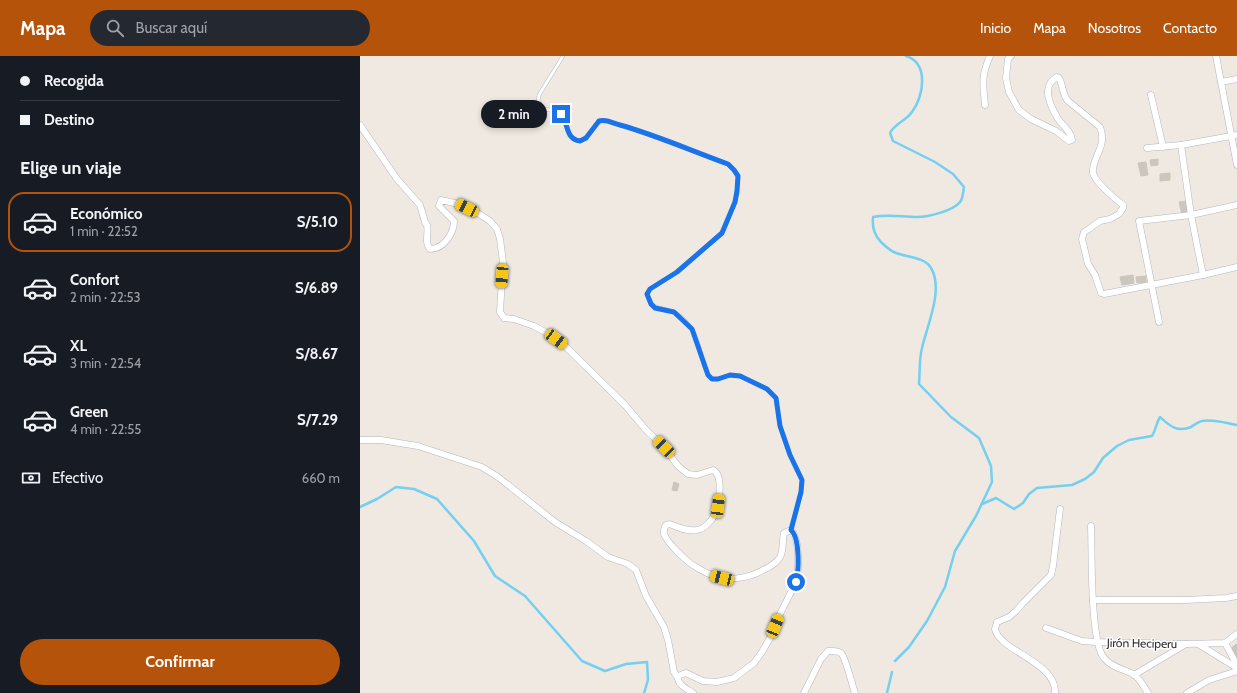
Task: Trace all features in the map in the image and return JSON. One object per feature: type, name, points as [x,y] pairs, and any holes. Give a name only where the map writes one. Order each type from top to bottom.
[{"type":"street","points":[[986,105],[982,80],[985,67],[990,56]]},
{"type":"street","points":[[1011,56],[1008,59],[1006,72],[1007,84],[1012,100],[1023,114],[1056,131],[1069,141],[1072,140],[1070,133],[1058,119],[1048,97],[1049,85],[1056,77],[1059,78],[1065,97],[1068,101],[1100,127],[1102,132],[1100,150],[1093,171],[1100,185],[1123,205],[1123,208],[1119,214],[1110,219],[1100,221],[1089,228],[1084,232],[1082,239],[1088,264],[1095,275],[1100,292],[1104,294],[1151,286],[1237,267]]},
{"type":"street","points":[[1216,56],[1234,136],[1237,165]]},
{"type":"street","points":[[1221,82],[1237,79]]},
{"type":"street","points":[[1151,95],[1163,147]]},
{"type":"street","points":[[360,125],[397,180],[420,205],[425,222],[428,225],[427,242],[430,249],[439,247],[447,240],[453,228],[454,221],[439,206],[441,200],[459,204],[490,221],[497,229],[500,239],[503,262],[500,312],[504,318],[514,319],[534,326],[564,344],[625,405],[646,430],[664,447],[678,466],[688,474],[697,475],[713,470],[719,476],[720,490],[718,506],[715,516],[709,523],[702,529],[697,530],[688,530],[669,524],[666,525],[664,529],[664,534],[682,556],[694,566],[711,575],[722,578],[737,579],[758,573],[776,562],[781,556],[784,533],[791,530],[795,536],[798,575],[794,588],[762,652],[754,663],[734,678],[728,680],[717,682],[703,681],[686,673],[680,675],[678,678]]},
{"type":"street","points":[[1147,148],[1181,145],[1234,136]]},
{"type":"street","points":[[1181,145],[1191,215],[1203,275]]},
{"type":"street","points":[[1159,322],[1139,221],[1191,215],[1237,205]]},
{"type":"street","points":[[360,440],[381,440],[418,446],[482,467],[498,477],[555,522],[586,541],[608,557],[628,564],[636,570],[646,596],[664,627],[674,672],[680,684],[693,693]]},
{"type":"street","points":[[1055,693],[1054,685],[1046,674],[1031,659],[1005,643],[997,635],[994,629],[997,622],[1009,617],[1016,611],[1051,575],[1060,509]]},
{"type":"street","points":[[1092,526],[1093,600],[1097,642],[1104,658],[1117,668],[1134,675],[1148,693]]},
{"type":"street","points":[[1093,600],[1185,600],[1237,596]]},
{"type":"street","name":"Jirón Heciperu","points":[[1046,628],[1082,641],[1186,644],[1225,643]]},
{"type":"street","points":[[1237,634],[1225,643],[1237,668]]},
{"type":"street","points":[[1134,675],[1186,644]]},
{"type":"street","points":[[1198,644],[1237,668]]},
{"type":"street","points":[[804,693],[821,659],[828,651],[839,652],[844,657],[855,693]]},
{"type":"street","points":[[1187,693],[1209,680],[1237,668]]},
{"type":"lane","points":[[564,56],[538,95],[538,101],[542,109],[561,114],[564,118],[569,135],[575,140],[580,141],[586,138],[599,121],[604,120],[636,130],[728,164],[738,176],[735,202],[722,233],[677,272],[650,289],[647,294],[651,304],[655,308],[674,312],[692,329],[708,375],[712,379],[718,379],[730,375],[740,376],[767,389],[776,398],[780,426],[790,455],[802,480],[801,492],[791,530]]},
{"type":"building","points":[[1158,159],[1158,165],[1151,166],[1150,160]]},
{"type":"building","points":[[1146,162],[1148,175],[1141,176],[1138,163]]},
{"type":"building","points":[[1170,173],[1170,180],[1160,181],[1160,174]]},
{"type":"building","points":[[1187,201],[1189,213],[1182,215],[1179,202]]},
{"type":"building","points":[[1133,275],[1134,283],[1122,285],[1120,277]]},
{"type":"building","points":[[1146,276],[1146,282],[1137,283],[1136,277]]},
{"type":"building","points":[[674,482],[679,484],[677,491],[672,490]]},
{"type":"building","points":[[1236,644],[1237,645],[1237,660],[1228,651]]},
{"type":"waterway","points":[[895,661],[909,647],[927,621],[945,587],[955,551],[976,516],[992,482],[991,466],[979,438],[951,417],[919,384],[921,352],[935,297],[935,277],[931,268],[920,259],[890,250],[875,234],[873,227],[873,217],[917,217],[934,215],[957,205],[961,201],[963,195],[964,187],[953,174],[935,162],[893,141],[890,133],[912,112],[921,89],[922,81],[918,65],[906,56]]},
{"type":"waterway","points":[[982,504],[996,498],[1014,509],[1023,503],[1029,494],[1037,488],[1072,485],[1085,479],[1094,472],[1103,458],[1117,446],[1129,440],[1152,436],[1160,417],[1177,429],[1186,429],[1199,422],[1211,420],[1237,425]]},
{"type":"waterway","points":[[360,507],[377,499],[396,487],[414,489],[437,499],[474,541],[495,576],[525,596],[582,661],[605,671],[626,664],[647,662],[648,680],[644,693]]},
{"type":"waterway","points":[[887,693],[892,672]]},
{"type":"route","points":[[561,114],[564,118],[569,135],[575,140],[580,141],[586,138],[599,121],[604,120],[636,130],[728,164],[738,176],[735,202],[722,233],[677,272],[650,289],[647,294],[651,304],[655,308],[674,312],[692,329],[708,375],[712,379],[718,379],[730,375],[740,376],[767,389],[776,398],[780,426],[790,455],[802,480],[801,492],[791,530],[795,536],[797,555],[798,575],[796,582]]}]
